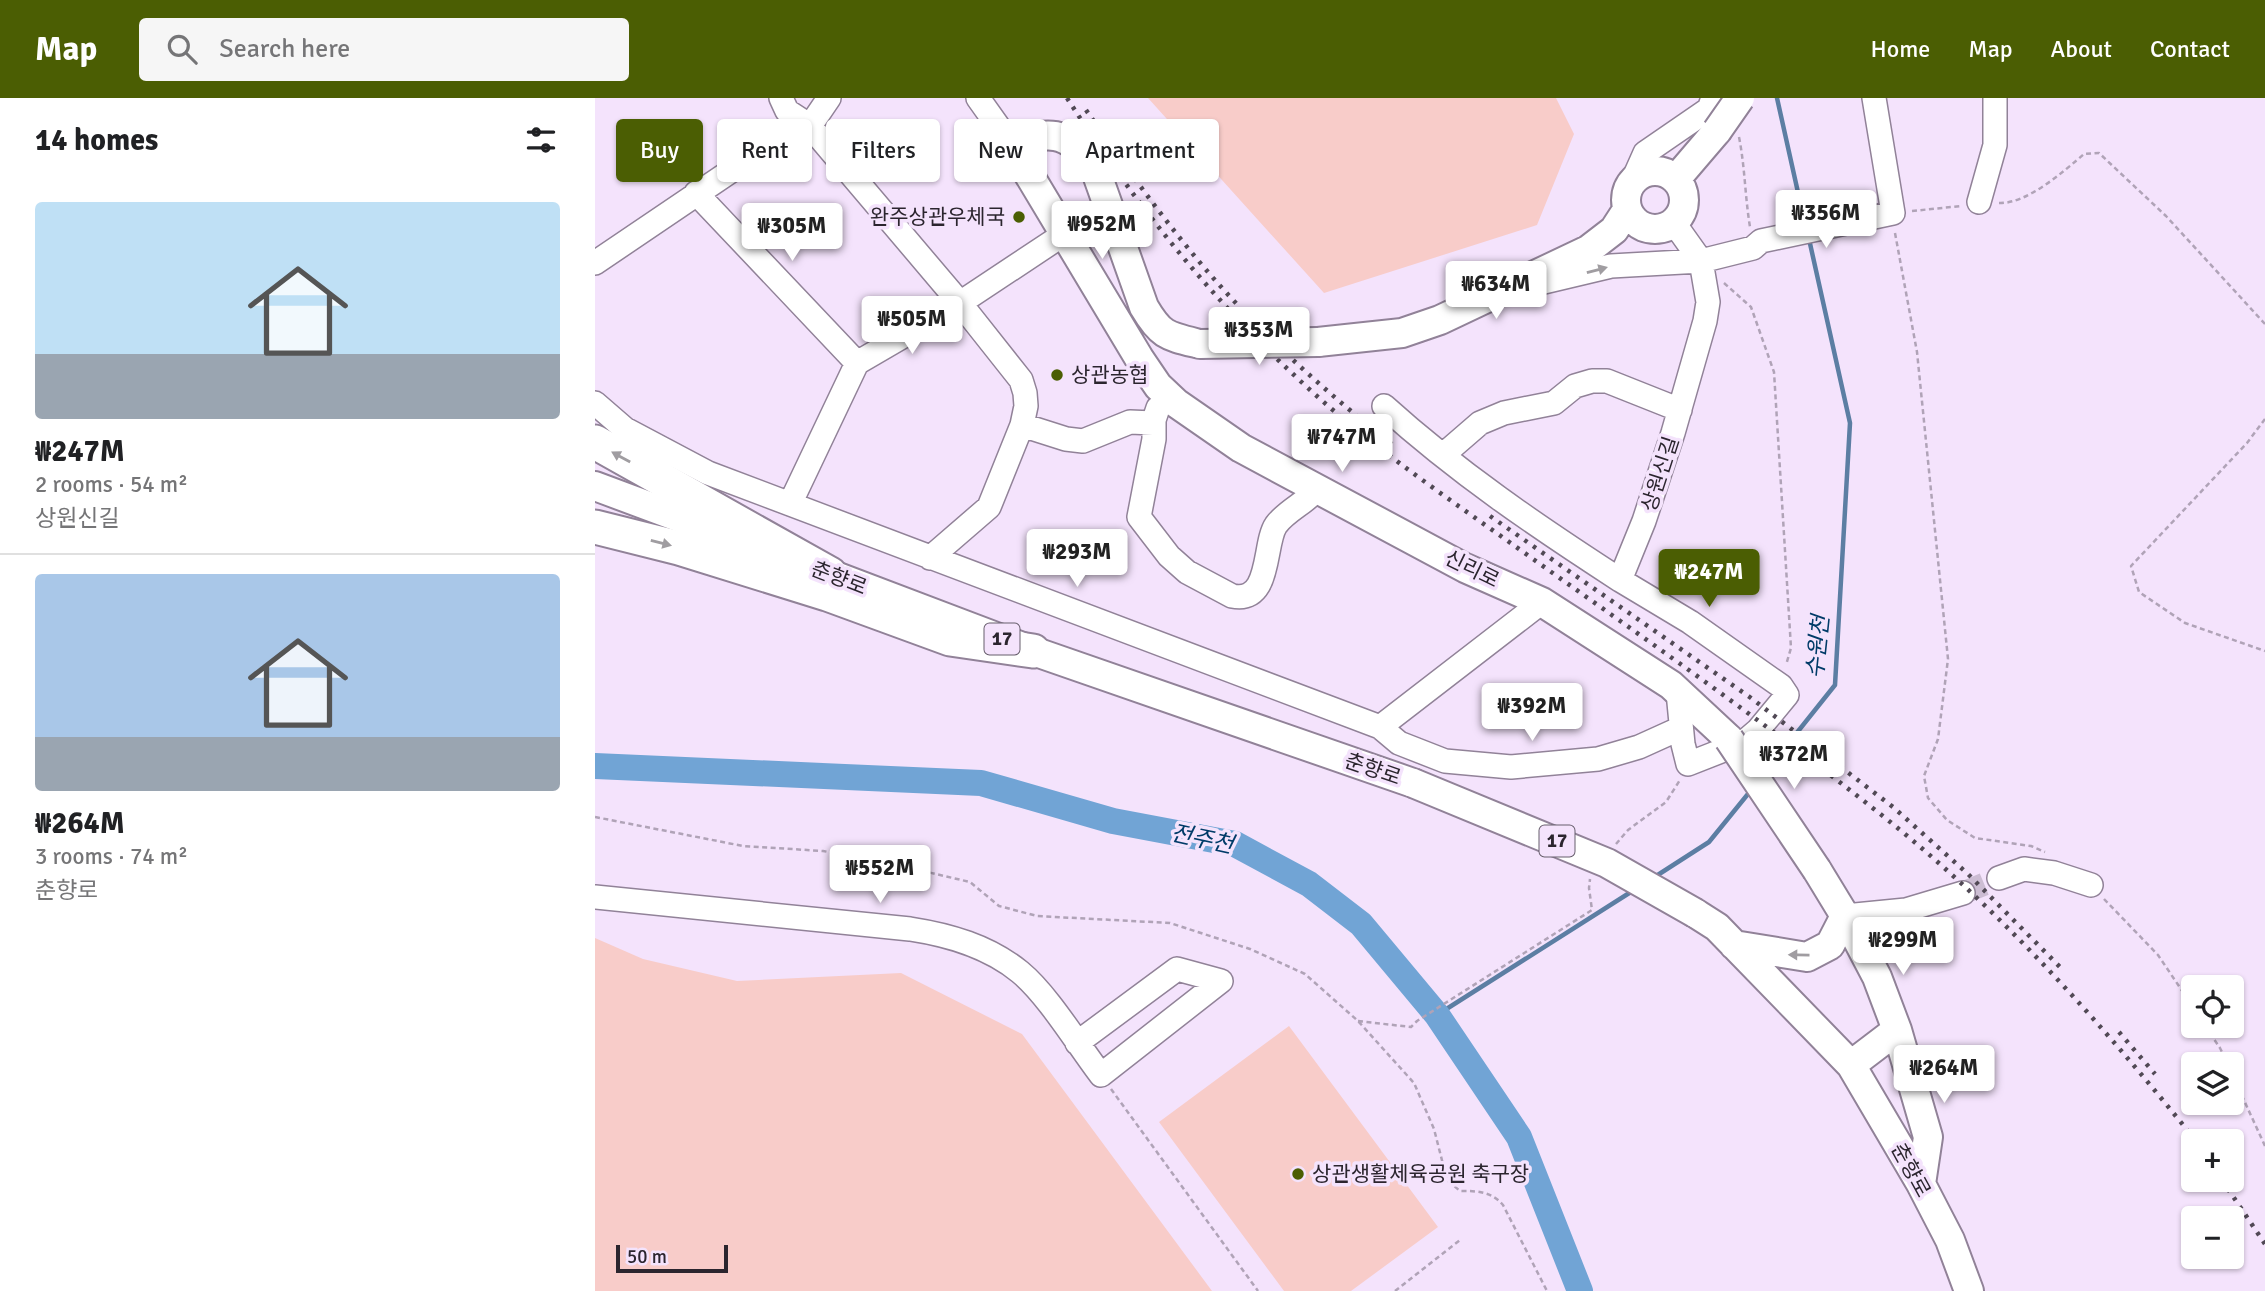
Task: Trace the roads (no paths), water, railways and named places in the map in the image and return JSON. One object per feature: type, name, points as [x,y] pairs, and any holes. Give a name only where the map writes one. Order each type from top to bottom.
[{"type":"highway","points":[[595,442],[830,574]]},
{"type":"highway","points":[[595,527],[679,548],[802,586],[950,639],[1033,651]]},
{"type":"main road","points":[[1676,179],[1728,133],[1740,98]]},
{"type":"main road","points":[[1047,136],[1061,136],[1079,146],[1093,163],[1144,307],[1155,326],[1170,337],[1199,344],[1318,342],[1366,339],[1402,333],[1440,320],[1588,250],[1614,230],[1627,211]]},
{"type":"main road","points":[[1653,170],[1667,173],[1676,179],[1684,193],[1685,204],[1682,214],[1674,223],[1663,229],[1652,229],[1640,225],[1627,211],[1625,197],[1633,180],[1653,170]]},
{"type":"main road","name":"신리로","points":[[1033,182],[1139,358],[1164,392],[1191,415],[1241,448],[1465,568],[1542,602],[1678,692],[1729,739],[1817,870],[1877,977],[1928,1137],[1921,1184]]},
{"type":"main road","name":"춘향로","points":[[595,486],[1033,651],[1413,783],[1607,863],[1695,913],[1717,927],[1851,1065],[1921,1184],[1950,1240],[1969,1291]]},
{"type":"main road","points":[[1734,945],[1807,957],[1830,945],[1845,916]]},
{"type":"main road","points":[[1851,1065],[1896,1030]]},
{"type":"street","points":[[781,98],[787,111],[798,119]]},
{"type":"street","points":[[812,124],[829,98]]},
{"type":"street","name":"신리로","points":[[978,98],[993,119]]},
{"type":"street","points":[[1633,180],[1645,153],[1709,109],[1713,98]]},
{"type":"street","points":[[1506,290],[1611,266],[1701,261],[1887,214],[1874,98]]},
{"type":"street","points":[[1979,202],[1995,145],[1995,98]]},
{"type":"street","points":[[812,129],[960,303],[1021,380],[1025,393],[1026,406],[1022,425],[989,507],[930,558]]},
{"type":"street","points":[[595,263],[717,180]]},
{"type":"street","points":[[696,194],[857,363]]},
{"type":"street","points":[[1674,223],[1701,261]]},
{"type":"street","points":[[790,504],[857,363],[960,303],[1064,234]]},
{"type":"street","name":"상원신길","points":[[1620,580],[1644,521],[1705,321],[1708,302],[1701,261]]},
{"type":"street","points":[[1443,455],[1480,423],[1504,413],[1554,403],[1575,386],[1592,381],[1607,380],[1680,410]]},
{"type":"street","points":[[1164,392],[1154,419],[1154,439],[1139,517],[1169,556],[1187,572],[1232,596],[1239,598],[1246,594],[1261,581],[1267,564],[1272,530],[1317,489]]},
{"type":"street","points":[[595,402],[625,429],[708,473],[1380,727],[1399,743],[1445,761],[1511,767],[1598,759],[1639,747],[1681,728]]},
{"type":"street","points":[[1384,406],[1426,444],[1486,489],[1620,580],[1691,622],[1781,686],[1787,695],[1758,730],[1744,742],[1688,764],[1678,692]]},
{"type":"street","points":[[1022,425],[1066,439],[1083,440],[1131,422],[1153,422],[1154,419]]},
{"type":"street","points":[[1380,727],[1542,602]]},
{"type":"street","points":[[1999,878],[2025,869],[2054,873],[2091,885]]},
{"type":"street","points":[[1845,916],[1906,910],[1963,893]]},
{"type":"street","points":[[595,897],[910,929],[937,933],[974,944],[1022,973],[1077,1043],[1104,1072],[1221,981],[1177,969],[1077,1043]]},
{"type":"street","points":[[1147,990],[1170,1020]]},
{"type":"waterway","name":"수원천","points":[[1777,98],[1805,224]]},
{"type":"waterway","name":"수원천","points":[[1764,774],[1835,685],[1850,423],[1809,239]]},
{"type":"waterway","name":"전주천","points":[[595,766],[981,783],[1113,821],[1235,844],[1309,884],[1361,924],[1437,1015],[1519,1137],[1580,1291]]},
{"type":"waterway","name":"수원천","points":[[1653,878],[1709,842],[1752,789]]},
{"type":"waterway","name":"수원천","points":[[1437,1015],[1634,890]]},
{"type":"tunnel","points":[[1963,893],[1999,878]]},
{"type":"railway","points":[[1067,98],[1117,172],[1171,243],[1261,343],[1321,400],[1410,471],[1841,783],[1927,853],[1969,890],[2049,970],[2186,1129]]},
{"type":"railway","points":[[1086,110],[1182,241],[1219,285],[1292,359],[1397,448]]},
{"type":"railway","points":[[1490,516],[1751,698],[1893,807],[1968,874],[2060,967]]},
{"type":"railway","points":[[2119,1032],[2155,1074]]},
{"type":"railway","points":[[2230,1192],[2265,1244]]},
{"type":"place","name":"완주상관우체국","points":[[1019,217]]},
{"type":"place","name":"상관농협","points":[[1057,375]]},
{"type":"place","name":"상관생활체육공원 축구장","points":[[1298,1174]]}]
